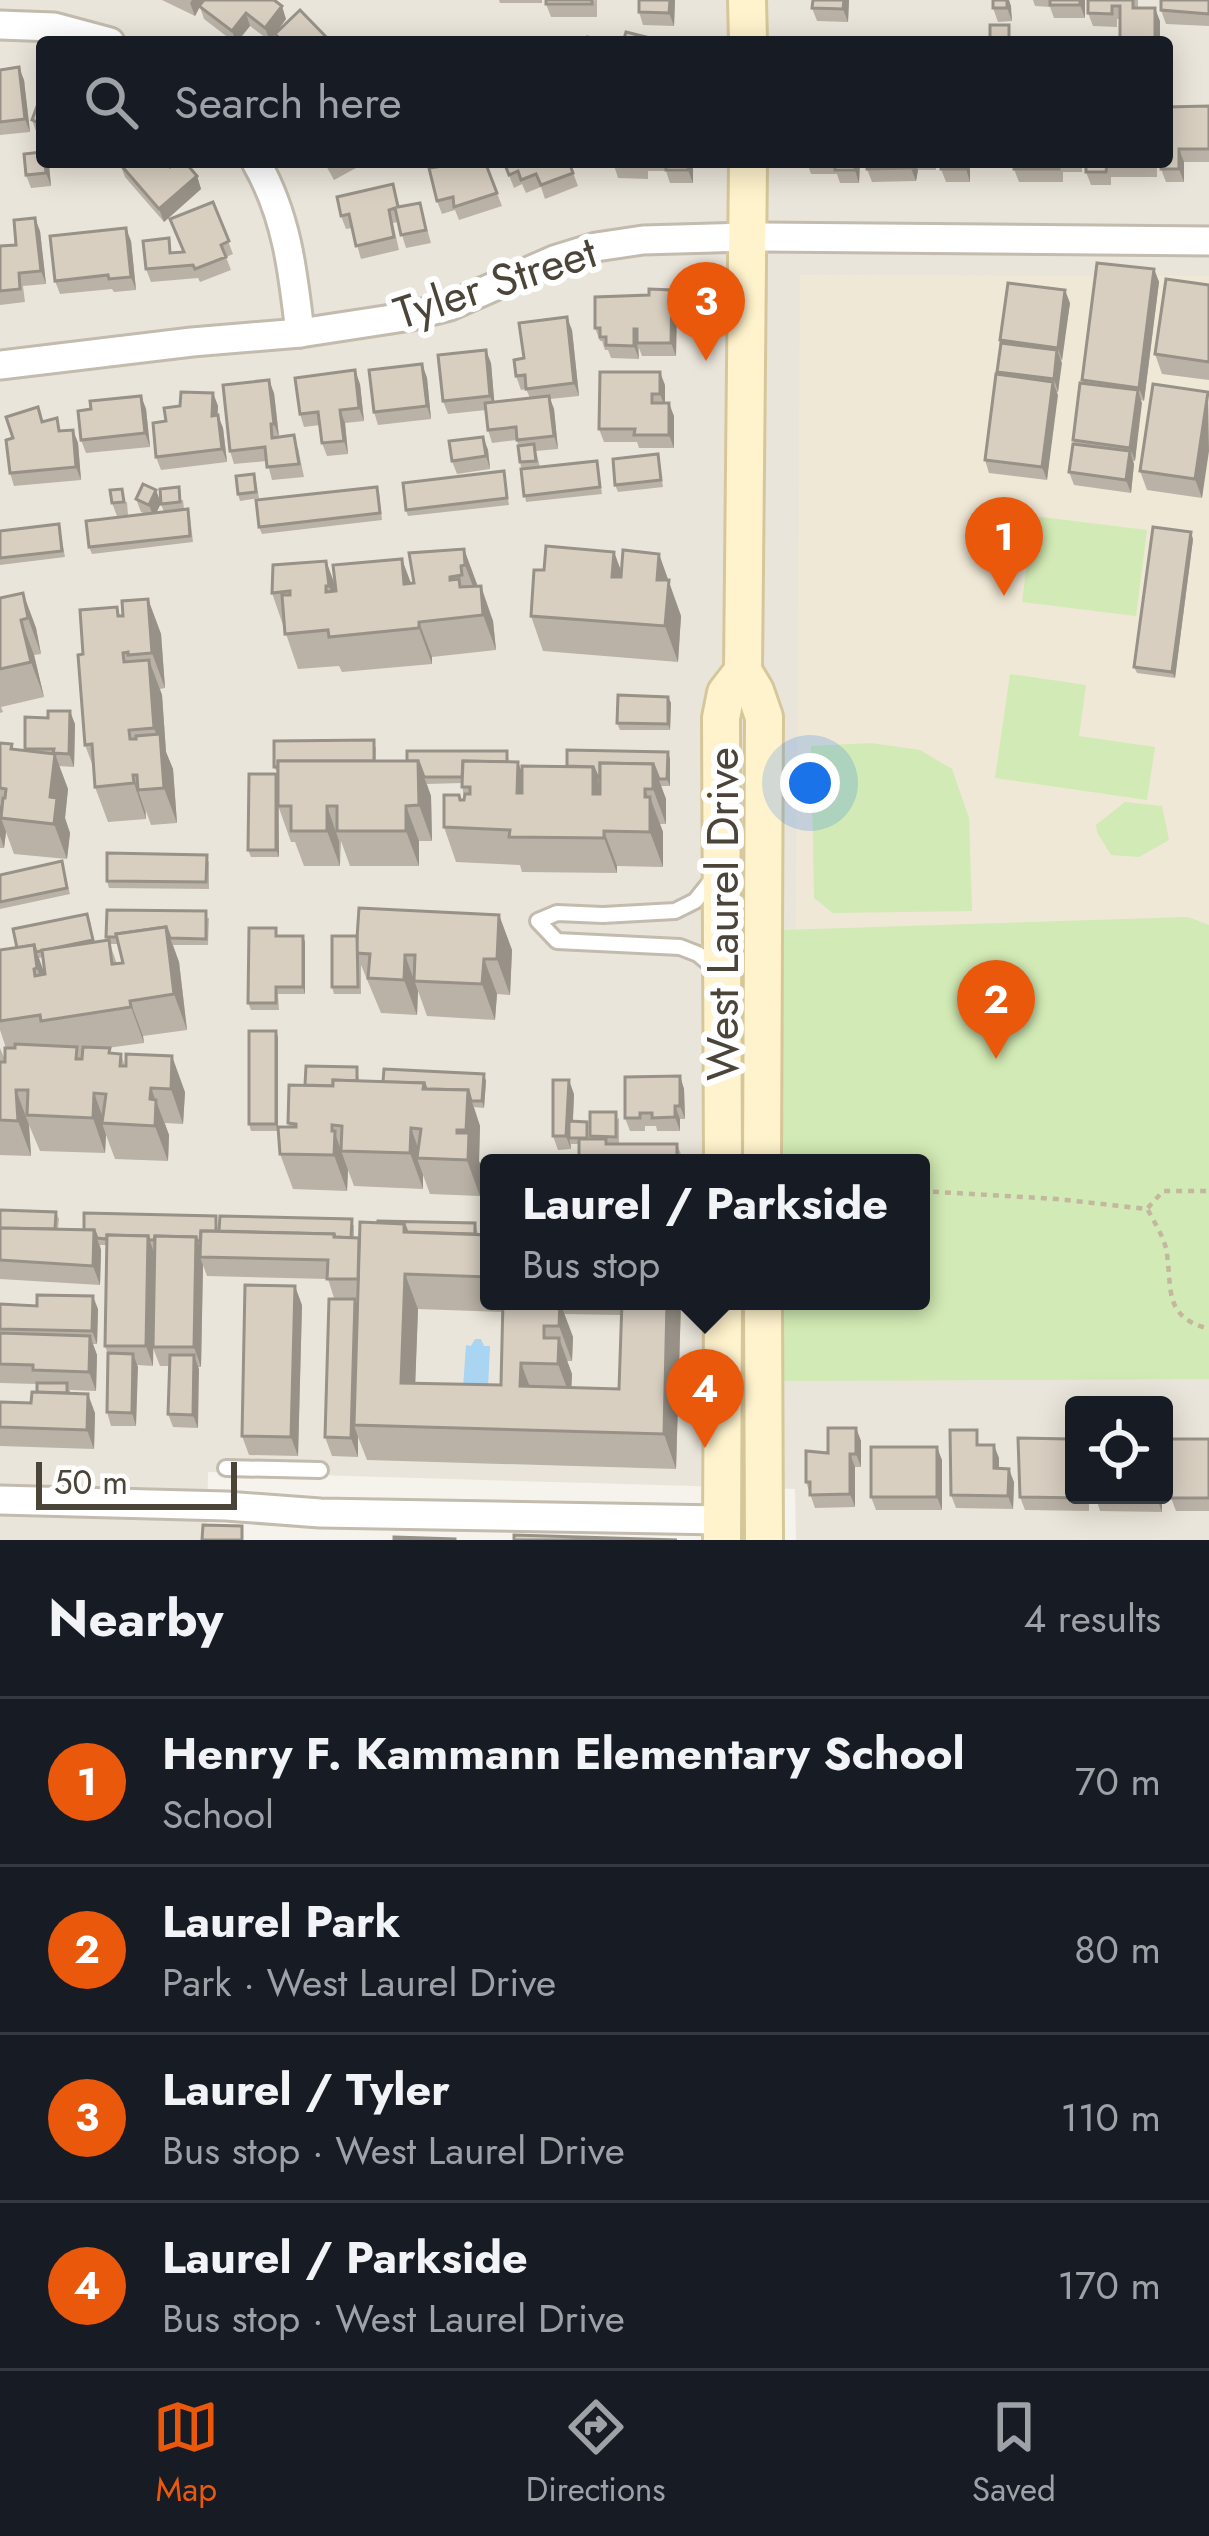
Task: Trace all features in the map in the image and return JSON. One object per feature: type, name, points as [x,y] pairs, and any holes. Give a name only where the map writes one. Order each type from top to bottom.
[{"type":"main road","points":[[748,0],[748,36]]},
{"type":"main road","name":"West Laurel Drive","points":[[748,168],[743,671],[764,717],[762,1154]]},
{"type":"main road","name":"West Laurel Drive","points":[[723,1154],[721,718],[726,694],[743,671]]},
{"type":"main road","points":[[723,1310],[728,1533]]},
{"type":"main road","points":[[763,1310],[764,1540]]},
{"type":"street","points":[[0,25],[53,27],[87,36]]},
{"type":"street","points":[[259,168],[286,232],[300,333]]},
{"type":"street","name":"Tyler Street","points":[[0,365],[300,333],[431,311],[554,260],[609,244],[657,239],[1209,241]]},
{"type":"street","points":[[0,1500],[226,1506],[507,1528],[728,1533]]},
{"type":"lane","points":[[722,868],[682,909],[557,913],[538,922],[557,941],[680,947],[698,954],[722,975]]},
{"type":"lane","points":[[226,1468],[320,1470]]},
{"type":"path","points":[[930,1191],[1147,1208]]},
{"type":"path","points":[[1147,1208],[1163,1191],[1209,1191]]},
{"type":"path","points":[[1147,1208],[1166,1250],[1169,1297],[1188,1320],[1209,1329]]},
{"type":"shaded area","points":[[0,0],[1209,0],[1209,1540],[796,1540],[795,1489],[208,1472],[207,1540],[0,1540]]},
{"type":"shaded area","points":[[800,275],[1209,276],[1209,925],[1187,917],[796,930]]},
{"type":"green space","points":[[1033,516],[1147,530],[1136,616],[1022,602]]},
{"type":"green space","points":[[1010,674],[1086,685],[1079,736],[1155,747],[1147,800],[995,778]]},
{"type":"green space","points":[[871,743],[920,750],[952,769],[969,818],[972,911],[833,913],[814,898],[811,746]]},
{"type":"green space","points":[[1125,802],[1162,806],[1169,840],[1139,857],[1111,855],[1096,825]]},
{"type":"green space","points":[[1188,917],[1209,925],[1209,1379],[782,1381],[782,1310],[930,1310],[930,1154],[783,1154],[783,930]]},
{"type":"water","points":[[475,1339],[490,1346],[488,1388],[463,1388],[466,1345],[471,1346]]},
{"type":"building","points":[[204,0],[274,0],[282,6],[265,28],[246,13],[232,31],[199,6]]},
{"type":"building","points":[[546,0],[592,0],[592,4],[546,4]]},
{"type":"building","points":[[639,0],[670,0],[669,13],[639,12]]},
{"type":"building","points":[[813,0],[844,0],[843,9],[812,8]]},
{"type":"building","points":[[993,0],[1007,0],[1007,8],[993,8]]},
{"type":"building","points":[[1050,0],[1080,0],[1080,5],[1050,5]]},
{"type":"building","points":[[1088,0],[1133,0],[1133,8],[1155,8],[1155,36],[1120,36],[1120,6],[1112,6],[1112,14],[1088,13]]},
{"type":"building","points":[[1161,0],[1209,0],[1209,14],[1161,10]]},
{"type":"building","points":[[300,10],[325,36],[277,36]]},
{"type":"building","points":[[990,25],[1009,25],[1009,36],[990,36]]},
{"type":"building","points":[[19,67],[25,119],[0,122],[0,70]]},
{"type":"building","points":[[1209,106],[1209,149],[1179,149],[1179,169],[1161,169],[1173,168],[1173,107]]},
{"type":"building","points":[[36,153],[36,168],[46,168],[46,173],[26,175],[24,154]]},
{"type":"building","points":[[123,168],[190,168],[197,176],[159,209]]},
{"type":"building","points":[[429,168],[487,168],[497,193],[454,207],[453,197],[437,201]]},
{"type":"building","points":[[506,168],[571,168],[573,173],[541,185],[536,174],[521,180],[518,171],[509,175]]},
{"type":"building","points":[[393,184],[398,207],[420,203],[426,230],[401,235],[395,208],[389,210],[394,237],[356,246],[349,214],[341,216],[337,197]]},
{"type":"building","points":[[213,202],[229,241],[221,245],[226,257],[195,269],[193,265],[146,269],[143,241],[169,238],[170,253],[184,252],[170,219]]},
{"type":"building","points":[[35,218],[41,271],[19,273],[20,289],[0,291],[0,246],[16,245],[14,220]]},
{"type":"building","points":[[126,228],[131,277],[55,281],[50,236]]},
{"type":"building","points":[[1097,263],[1154,269],[1139,388],[1082,380]]},
{"type":"building","points":[[1166,279],[1209,285],[1209,362],[1155,354]]},
{"type":"building","points":[[1008,283],[1065,290],[1058,348],[1000,340]]},
{"type":"building","points":[[649,289],[672,290],[671,343],[637,343],[634,329],[634,346],[606,345],[606,337],[600,337],[600,328],[595,328],[595,297],[649,295]]},
{"type":"building","points":[[567,317],[574,383],[526,389],[525,375],[516,376],[514,360],[524,358],[519,323]]},
{"type":"building","points":[[1001,343],[1057,350],[1054,379],[997,372]]},
{"type":"building","points":[[486,350],[490,396],[443,401],[438,355]]},
{"type":"building","points":[[422,364],[427,406],[374,412],[369,370]]},
{"type":"building","points":[[355,370],[359,408],[340,410],[344,441],[322,443],[318,412],[300,414],[295,378]]},
{"type":"building","points":[[600,372],[660,372],[660,394],[652,394],[652,403],[669,403],[669,435],[599,429]]},
{"type":"building","points":[[996,374],[1053,382],[1042,467],[985,460]]},
{"type":"building","points":[[269,380],[272,438],[294,435],[299,464],[267,467],[265,447],[230,451],[223,385]]},
{"type":"building","points":[[1080,383],[1138,390],[1130,448],[1073,440]]},
{"type":"building","points":[[1153,384],[1208,392],[1195,479],[1140,471]]},
{"type":"building","points":[[181,392],[213,393],[212,416],[218,415],[222,449],[156,457],[153,423],[166,421],[164,408],[180,406]]},
{"type":"building","points":[[141,396],[145,433],[81,440],[78,411],[91,409],[90,401]]},
{"type":"building","points":[[549,396],[554,436],[517,440],[516,427],[488,430],[485,403]]},
{"type":"building","points":[[38,407],[42,422],[57,418],[59,431],[73,430],[76,467],[10,473],[6,440],[13,438],[6,417]]},
{"type":"building","points":[[483,437],[486,456],[452,461],[449,441]]},
{"type":"building","points":[[534,444],[536,461],[520,462],[518,446]]},
{"type":"building","points":[[1073,444],[1130,451],[1126,480],[1069,472]]},
{"type":"building","points":[[658,454],[661,480],[615,485],[613,459]]},
{"type":"building","points":[[597,461],[600,487],[524,496],[521,469]]},
{"type":"building","points":[[504,471],[507,498],[406,510],[403,483]]},
{"type":"building","points":[[254,474],[256,492],[238,494],[236,476]]},
{"type":"building","points":[[143,484],[156,490],[149,505],[136,499]]},
{"type":"building","points":[[179,487],[180,502],[161,504],[160,489]]},
{"type":"building","points":[[377,487],[380,513],[259,527],[256,500]]},
{"type":"building","points":[[122,489],[124,502],[112,503],[110,490]]},
{"type":"building","points":[[188,509],[190,536],[89,547],[86,521]]},
{"type":"building","points":[[59,524],[62,551],[0,558],[0,531]]},
{"type":"building","points":[[1153,527],[1191,532],[1172,672],[1134,667]]},
{"type":"building","points":[[546,546],[614,552],[612,577],[621,577],[623,550],[659,554],[657,580],[669,580],[665,626],[531,616],[534,570],[544,570]]},
{"type":"building","points":[[464,549],[462,575],[450,580],[459,579],[460,587],[481,586],[483,615],[419,622],[419,628],[329,637],[328,630],[285,634],[282,595],[290,591],[272,593],[273,565],[326,561],[326,592],[336,591],[333,565],[402,559],[404,584],[414,583],[409,553]]},
{"type":"building","points":[[23,593],[28,618],[21,620],[31,662],[0,669],[0,598]]},
{"type":"building","points":[[148,599],[152,653],[123,653],[124,662],[149,660],[154,728],[129,730],[130,739],[160,734],[164,788],[138,790],[137,775],[133,775],[134,783],[95,787],[92,744],[85,745],[78,655],[83,654],[80,610],[117,607],[118,616],[123,616],[122,601]]},
{"type":"building","points":[[618,695],[668,697],[668,724],[617,723]]},
{"type":"building","points":[[48,711],[70,711],[69,754],[25,749],[25,717],[48,718]]},
{"type":"building","points":[[374,740],[374,761],[278,761],[274,767],[274,741]]},
{"type":"building","points":[[0,743],[12,744],[11,749],[55,754],[50,797],[57,798],[54,824],[1,818],[6,789],[0,788]]},
{"type":"building","points":[[567,750],[668,752],[667,779],[659,779],[653,764],[600,763],[598,778],[593,767],[567,766]]},
{"type":"building","points":[[407,751],[507,751],[507,762],[463,761],[462,777],[424,777],[418,761],[407,761]]},
{"type":"building","points":[[278,761],[418,761],[419,805],[406,806],[406,831],[337,831],[337,806],[327,806],[327,831],[291,831],[291,806],[278,806]]},
{"type":"building","points":[[463,761],[518,762],[517,793],[522,793],[522,766],[593,767],[593,794],[600,794],[600,763],[653,764],[653,789],[645,789],[645,797],[650,797],[650,832],[604,831],[604,838],[509,837],[510,830],[444,827],[444,795],[459,795],[464,800],[470,794],[470,787],[462,787]]},
{"type":"building","points":[[249,774],[276,774],[276,850],[248,850]]},
{"type":"building","points":[[107,853],[207,855],[206,882],[107,881]]},
{"type":"building","points":[[62,861],[67,888],[0,902],[0,875]]},
{"type":"building","points":[[359,908],[499,915],[497,959],[484,959],[482,984],[414,981],[415,955],[405,955],[404,980],[368,978],[370,954],[356,953]]},
{"type":"building","points":[[107,910],[206,911],[206,939],[170,938],[166,927],[106,937]]},
{"type":"building","points":[[87,914],[93,940],[36,952],[34,945],[17,948],[13,929]]},
{"type":"building","points":[[166,927],[174,994],[130,1001],[131,1007],[41,1021],[40,1015],[0,1021],[0,950],[34,945],[35,976],[45,974],[42,950],[109,940],[112,964],[123,963],[116,934]]},
{"type":"building","points":[[249,928],[276,928],[276,936],[303,936],[303,987],[276,987],[276,1003],[248,1003]]},
{"type":"building","points":[[332,936],[357,936],[358,987],[332,987]]},
{"type":"building","points":[[249,1031],[276,1031],[276,1124],[249,1124]]},
{"type":"building","points":[[15,1044],[77,1047],[76,1059],[82,1059],[83,1047],[110,1048],[109,1053],[121,1054],[120,1066],[126,1066],[126,1054],[172,1056],[171,1089],[151,1088],[150,1099],[156,1100],[155,1126],[102,1123],[106,1094],[94,1093],[93,1118],[27,1115],[28,1090],[16,1090],[18,1121],[0,1120],[0,1062],[5,1062],[5,1048],[15,1048]]},
{"type":"building","points":[[306,1066],[357,1067],[357,1081],[305,1085]]},
{"type":"building","points":[[384,1069],[484,1074],[482,1101],[471,1101],[468,1090],[383,1082]]},
{"type":"building","points":[[680,1076],[680,1106],[675,1106],[675,1117],[652,1118],[652,1113],[640,1113],[640,1118],[625,1118],[625,1077]]},
{"type":"building","points":[[333,1080],[424,1083],[423,1089],[468,1090],[466,1130],[457,1133],[469,1133],[468,1160],[417,1158],[421,1129],[411,1128],[410,1153],[341,1151],[342,1126],[332,1125],[334,1155],[280,1154],[278,1127],[296,1127],[288,1123],[289,1085],[333,1086]]},
{"type":"building","points":[[553,1080],[569,1080],[566,1136],[553,1136]]},
{"type":"building","points":[[590,1112],[616,1112],[616,1137],[590,1136]]},
{"type":"building","points":[[569,1121],[587,1122],[587,1138],[569,1138]]},
{"type":"building","points":[[579,1139],[606,1139],[606,1144],[677,1144],[677,1154],[579,1154]]},
{"type":"building","points":[[0,1210],[56,1212],[55,1229],[0,1228]]},
{"type":"building","points":[[84,1213],[216,1216],[216,1231],[201,1231],[200,1241],[196,1237],[97,1238],[94,1230],[84,1230]]},
{"type":"building","points":[[220,1216],[352,1219],[351,1238],[219,1231]]},
{"type":"building","points":[[378,1221],[475,1223],[475,1234],[407,1232],[404,1224]]},
{"type":"building","points":[[360,1222],[404,1224],[404,1232],[480,1235],[480,1277],[405,1274],[401,1383],[501,1385],[503,1310],[560,1310],[559,1326],[544,1326],[544,1338],[559,1338],[558,1364],[521,1363],[520,1386],[619,1389],[622,1310],[667,1310],[664,1434],[354,1425]]},
{"type":"building","points":[[0,1228],[94,1230],[93,1266],[0,1260]]},
{"type":"building","points":[[201,1231],[359,1238],[358,1279],[327,1279],[328,1260],[200,1257]]},
{"type":"building","points":[[107,1235],[148,1236],[146,1346],[105,1346]]},
{"type":"building","points":[[155,1236],[196,1237],[194,1347],[153,1347]]},
{"type":"building","points":[[245,1285],[295,1286],[291,1437],[242,1436]]},
{"type":"building","points":[[37,1295],[93,1296],[92,1331],[0,1329],[0,1304],[37,1306]]},
{"type":"building","points":[[329,1299],[355,1299],[351,1438],[325,1437]]},
{"type":"building","points":[[0,1333],[90,1336],[89,1372],[0,1364]]},
{"type":"building","points":[[108,1353],[133,1354],[132,1413],[107,1412]]},
{"type":"building","points":[[170,1355],[194,1355],[193,1415],[168,1414]]},
{"type":"building","points":[[37,1383],[67,1383],[67,1393],[37,1392]]},
{"type":"building","points":[[32,1392],[88,1394],[87,1430],[0,1427],[0,1402],[31,1403]]},
{"type":"building","points":[[828,1428],[856,1428],[856,1454],[850,1454],[850,1494],[810,1495],[806,1451],[828,1453]]},
{"type":"building","points":[[950,1430],[977,1430],[977,1445],[994,1445],[994,1468],[1009,1469],[1008,1496],[951,1495]]},
{"type":"building","points":[[1018,1438],[1065,1439],[1065,1498],[1020,1497]]},
{"type":"building","points":[[1173,1439],[1209,1439],[1209,1498],[1173,1498]]},
{"type":"building","points":[[871,1447],[937,1447],[937,1497],[871,1497]]},
{"type":"building","points":[[203,1525],[242,1526],[242,1540],[202,1540]]},
{"type":"building","points":[[514,1535],[677,1540],[514,1540]]},
{"type":"building","points":[[455,1539],[455,1540],[394,1540]]},
{"type":"place","name":"Laurel / Tyler","points":[[706,361]]},
{"type":"place","name":"Henry F. Kammann Elementary School","points":[[1004,596]]},
{"type":"place","name":"Laurel Park","points":[[996,1059]]},
{"type":"place","name":"Laurel / Parkside","points":[[705,1448]]}]
